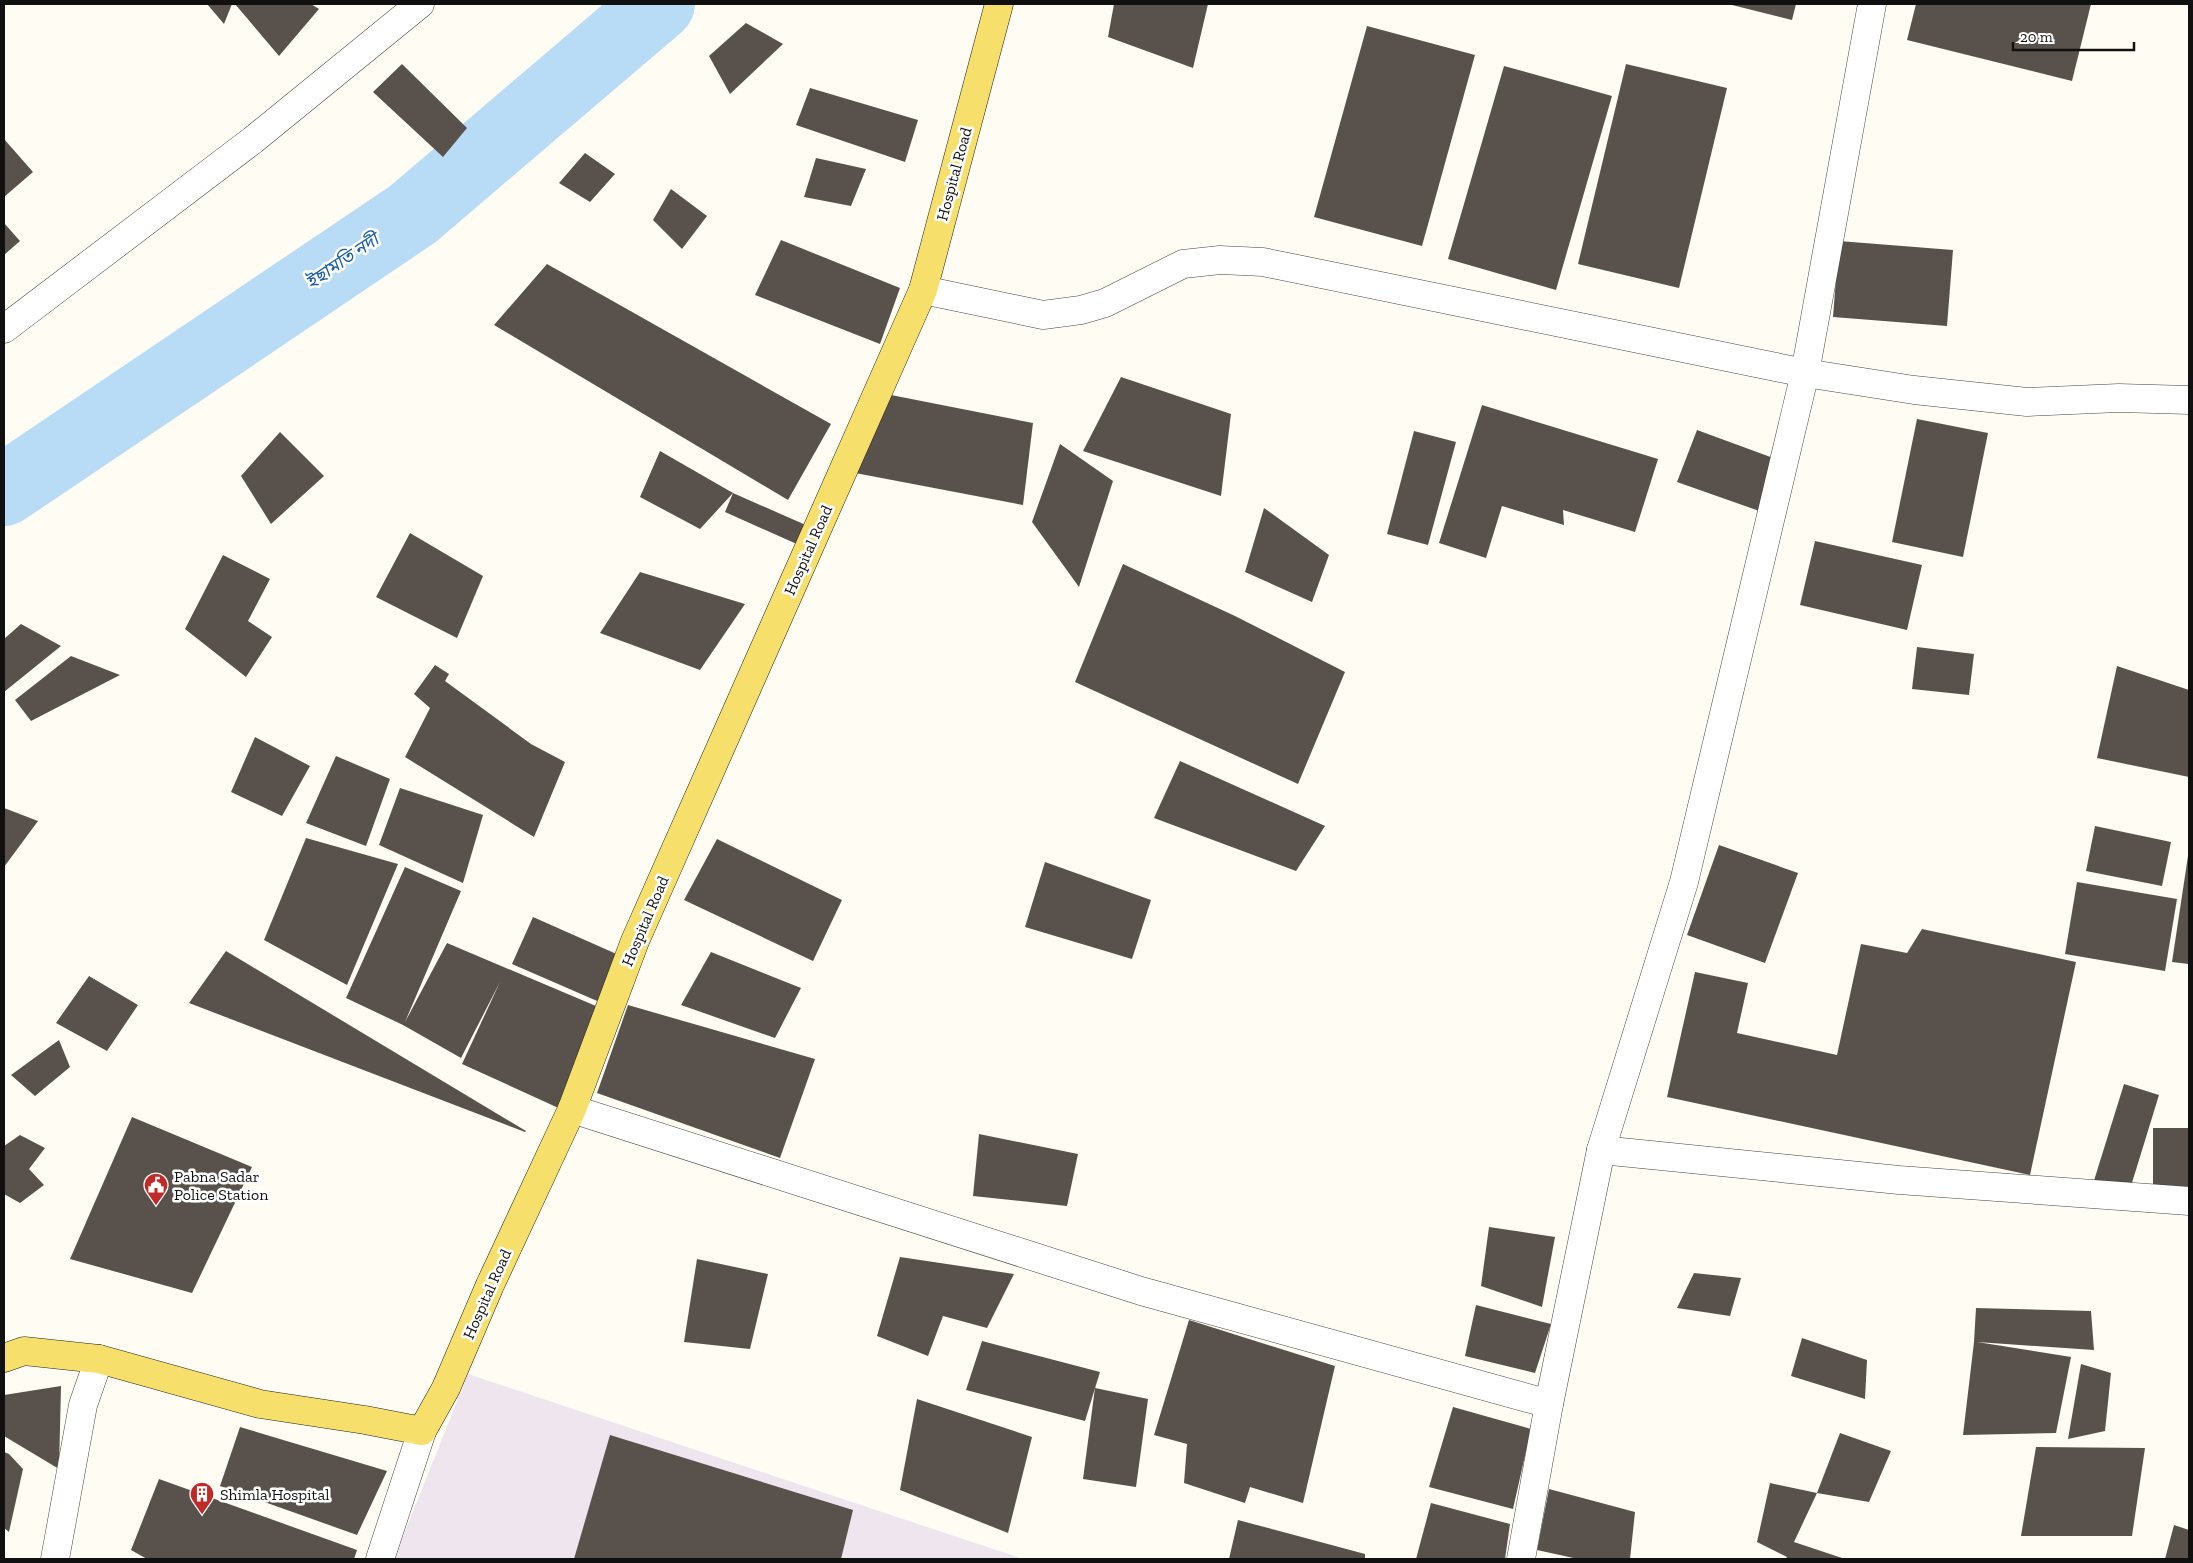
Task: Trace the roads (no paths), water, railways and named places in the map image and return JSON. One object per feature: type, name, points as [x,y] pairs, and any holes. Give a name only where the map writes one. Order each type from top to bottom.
[{"type":"main road","name":"Hospital Road","points":[[422,1431],[446,1388],[490,1285],[572,1110],[635,941],[923,290],[999,4]]},
{"type":"main road","points":[[4,1358],[24,1351],[99,1359],[260,1404],[422,1431]]},
{"type":"street","points":[[4,329],[253,140],[420,4]]},
{"type":"street","points":[[1521,1559],[1549,1404],[1601,1150],[1684,882],[1805,374],[1872,4]]},
{"type":"street","points":[[923,290],[1043,315],[1081,310],[1105,302],[1183,264],[1220,260],[1263,262],[1805,374],[1914,390],[2027,402],[2119,398],[2189,400]]},
{"type":"street","points":[[572,1110],[1141,1292],[1549,1404]]},
{"type":"street","points":[[1601,1150],[1899,1180],[2189,1201]]},
{"type":"street","points":[[55,1559],[82,1405],[99,1359]]},
{"type":"street","points":[[380,1559],[422,1431]]},
{"type":"waterway","name":"ইছামতি নদী","points":[[4,490],[413,214],[659,4]]},
{"type":"place","name":"Pabna Sadar Police Station","points":[[156,1206]]},
{"type":"place","name":"Shimla Hospital","points":[[202,1515]]}]
